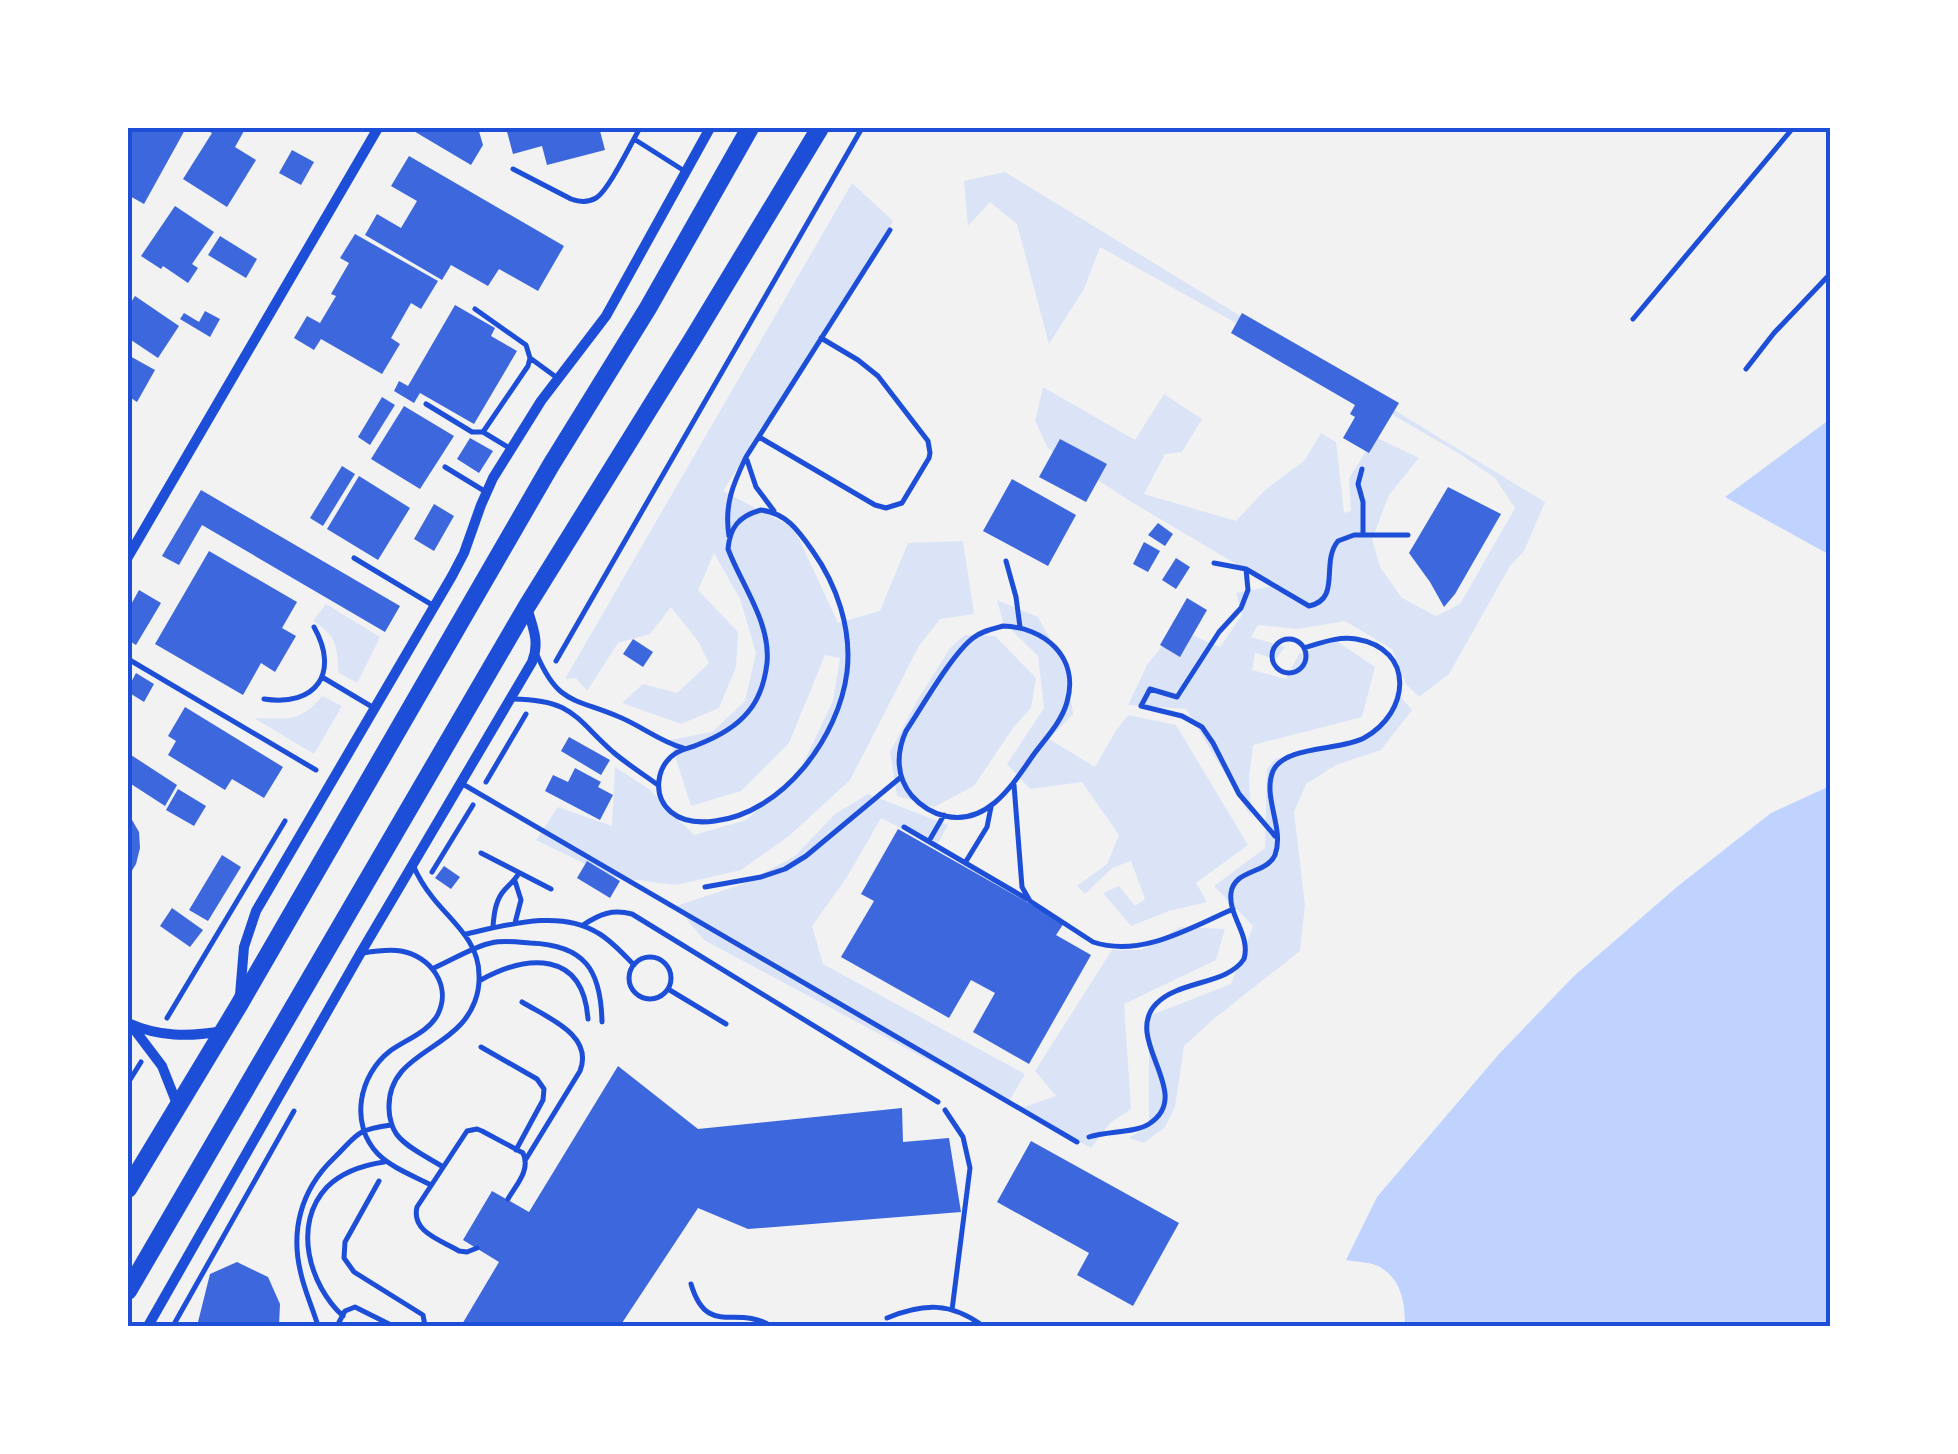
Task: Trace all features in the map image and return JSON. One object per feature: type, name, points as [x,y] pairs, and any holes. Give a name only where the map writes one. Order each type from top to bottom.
[{"type":"main road","points":[[128,1189],[239,1005],[551,465],[648,308],[750,128]]},
{"type":"main road","points":[[128,1291],[527,606],[820,128]]},
{"type":"street","points":[[128,557],[378,128]]},
{"type":"street","points":[[239,1005],[244,947],[256,911],[464,553],[486,492],[541,401],[606,316],[710,128]]},
{"type":"street","points":[[148,1326],[536,654],[537,640],[527,606]]},
{"type":"street","points":[[129,1024],[158,1034],[180,1036],[223,1031]]},
{"type":"street","points":[[129,1024],[162,1066],[178,1107]]},
{"type":"street","points":[[128,1166],[148,1154]]},
{"type":"lane","points":[[512,168],[572,199],[586,202],[604,191],[640,128]]},
{"type":"lane","points":[[1633,318],[1793,128]]},
{"type":"lane","points":[[634,139],[686,172]]},
{"type":"lane","points":[[729,536],[747,514],[761,510],[787,519],[822,562],[840,605],[846,627],[847,674],[834,718],[812,758],[791,781],[752,810],[716,822],[689,820],[663,803],[659,778],[666,763],[672,756],[721,734],[748,712],[762,688],[767,660],[765,632],[728,550],[730,495],[746,457],[890,230]]},
{"type":"lane","points":[[476,309],[526,345],[530,358],[483,432]]},
{"type":"lane","points":[[759,437],[875,505],[886,508],[902,503],[928,458],[928,441],[878,376],[821,338]]},
{"type":"lane","points":[[530,358],[558,378]]},
{"type":"lane","points":[[426,404],[511,450]]},
{"type":"lane","points":[[746,457],[756,487],[775,512]]},
{"type":"lane","points":[[445,468],[486,492]]},
{"type":"lane","points":[[354,558],[434,606]]},
{"type":"lane","points":[[264,699],[297,699],[322,677],[326,654],[314,628]]},
{"type":"lane","points":[[536,654],[555,687],[576,702],[618,716],[686,749]]},
{"type":"lane","points":[[322,677],[374,708]]},
{"type":"lane","points":[[510,699],[534,700],[570,710],[613,752],[659,786]]},
{"type":"lane","points":[[461,783],[1077,1142]]},
{"type":"lane","points":[[481,853],[551,890]]},
{"type":"lane","points":[[412,865],[424,886],[466,934],[480,971],[472,1009],[460,1025],[418,1054],[400,1072],[388,1104],[398,1136],[443,1167]]},
{"type":"lane","points":[[516,924],[521,900],[516,881],[519,873]]},
{"type":"lane","points":[[492,928],[499,898],[516,881]]},
{"type":"lane","points":[[583,925],[607,912],[632,914],[938,1102]]},
{"type":"lane","points":[[466,934],[516,924],[564,921],[583,925],[609,941],[634,965]]},
{"type":"lane","points":[[433,968],[483,945],[503,942],[567,948],[588,964],[595,975],[600,987],[602,1022]]},
{"type":"lane","points":[[360,954],[398,950],[411,953],[433,968],[441,983],[438,1014],[373,1069],[362,1092],[361,1106],[370,1143],[387,1161],[431,1185]]},
{"type":"lane","points":[[658,959],[670,972],[668,990],[654,999],[638,995],[629,981],[634,965],[641,960],[658,959]]},
{"type":"lane","points":[[479,981],[520,964],[556,965],[581,987],[588,1019]]},
{"type":"lane","points":[[668,990],[726,1024]]},
{"type":"lane","points":[[522,1002],[574,1035],[584,1056],[580,1072],[526,1158]]},
{"type":"lane","points":[[481,1047],[537,1079],[544,1088],[543,1100],[516,1150]]},
{"type":"lane","points":[[318,1326],[298,1260],[296,1242],[301,1209],[314,1180],[364,1129],[392,1125]]},
{"type":"lane","points":[[478,1248],[460,1251],[417,1224],[415,1213],[463,1135],[472,1129],[482,1130],[526,1158],[526,1170],[508,1199]]},
{"type":"lane","points":[[343,1316],[323,1292],[311,1265],[307,1238],[312,1212],[326,1188],[340,1178],[387,1161]]},
{"type":"lane","points":[[380,1181],[345,1242],[344,1258],[354,1272],[423,1315],[425,1326]]},
{"type":"lane","points":[[336,1326],[346,1311],[356,1308],[393,1326]]},
{"type":"path","points":[[547,677],[862,128]]},
{"type":"path","points":[[1746,369],[1774,332],[1830,274]]},
{"type":"path","points":[[1362,469],[1358,484],[1364,502],[1363,535]]},
{"type":"path","points":[[1214,563],[1246,569],[1309,606],[1327,597],[1332,548],[1345,536],[1408,536]]},
{"type":"path","points":[[1006,561],[1020,627]]},
{"type":"path","points":[[1246,569],[1248,590],[1240,608],[1176,696],[1150,689],[1141,706],[1182,716],[1202,727],[1240,794],[1276,839]]},
{"type":"path","points":[[1003,626],[1036,632],[1050,641],[1067,670],[1067,702],[1060,718],[1014,782],[991,806],[966,816],[944,816],[916,800],[901,778],[898,754],[906,730],[972,639],[1003,626]]},
{"type":"path","points":[[1077,1142],[1153,1122],[1165,1088],[1148,1043],[1148,1016],[1166,996],[1240,966],[1246,951],[1231,890],[1235,882],[1270,862],[1276,852],[1271,778],[1279,763],[1294,754],[1361,740],[1388,718],[1401,692],[1394,661],[1370,642],[1334,639],[1304,648]]},
{"type":"path","points":[[1296,640],[1304,648],[1306,659],[1300,668],[1284,672],[1276,666],[1273,650],[1280,642],[1296,640]]},
{"type":"path","points":[[128,659],[316,770]]},
{"type":"path","points":[[424,886],[534,700]]},
{"type":"path","points":[[705,887],[762,877],[806,856],[901,778]]},
{"type":"path","points":[[1014,782],[1020,879],[1030,901]]},
{"type":"path","points":[[965,862],[987,827],[991,806]]},
{"type":"path","points":[[928,841],[944,816]]},
{"type":"path","points":[[904,827],[1093,942],[1121,947],[1154,942],[1233,909]]},
{"type":"path","points":[[938,1102],[963,1137],[970,1168],[952,1310]]},
{"type":"path","points":[[173,1326],[298,1104]]},
{"type":"path","points":[[691,1284],[698,1305],[708,1314],[718,1318],[759,1319],[771,1326]]},
{"type":"path","points":[[887,1318],[908,1309],[930,1307],[969,1316],[983,1326]]},
{"type":"shaded area","points":[[1005,172],[1545,502],[1524,551],[1510,566],[1449,674],[1419,697],[1406,684],[1392,649],[1345,621],[1298,629],[1258,625],[1251,637],[1285,647],[1276,659],[1255,653],[1252,670],[1286,679],[1299,654],[1335,640],[1375,667],[1362,717],[1253,745],[1249,777],[1251,817],[1186,709],[1128,705],[1147,665],[1176,628],[1220,647],[1242,615],[1236,593],[1273,586],[1048,448],[1035,421],[1043,387],[1135,440],[1164,394],[1202,419],[1182,452],[1165,454],[1144,494],[1236,521],[1265,490],[1305,460],[1321,433],[1336,442],[1344,513],[1351,511],[1349,478],[1375,437],[1419,458],[1389,495],[1372,539],[1380,567],[1402,598],[1436,616],[1460,604],[1515,508],[1495,478],[1458,453],[1100,247],[1084,289],[1049,344],[1017,224],[990,202],[968,226],[964,181]]},
{"type":"shaded area","points":[[852,183],[893,221],[723,491],[794,528],[838,623],[880,611],[908,543],[963,541],[974,614],[940,619],[919,646],[850,780],[789,836],[741,870],[676,885],[612,877],[536,840],[558,807],[612,826],[615,767],[649,789],[694,835],[746,820],[799,772],[833,701],[840,658],[825,655],[789,743],[741,791],[691,806],[670,740],[712,732],[745,701],[756,653],[740,599],[714,553],[698,590],[738,632],[736,667],[719,708],[681,724],[622,703],[643,684],[677,693],[709,663],[698,641],[671,607],[650,634],[618,643],[587,691],[576,678],[565,679]]},
{"type":"shaded area","points":[[997,600],[1038,617],[1066,668],[1073,714],[1049,739],[1095,767],[1128,715],[1176,725],[1248,845],[1196,883],[1207,902],[1131,926],[1103,893],[1119,886],[1135,906],[1145,899],[1131,861],[1112,868],[1085,894],[1077,886],[1107,864],[1119,835],[1082,782],[1030,789],[1007,764],[1044,708],[1038,656],[1003,622]]},
{"type":"shaded area","points":[[326,604],[380,637],[357,683],[339,673],[334,642],[313,621]]},
{"type":"shaded area","points":[[965,635],[995,636],[1036,678],[1031,708],[974,786],[934,807],[897,796],[890,752],[950,648]]},
{"type":"shaded area","points":[[1396,691],[1412,710],[1381,750],[1336,765],[1306,784],[1294,812],[1305,905],[1300,951],[1184,1046],[1175,1107],[1165,1127],[1144,1143],[1129,1138],[1149,1126],[1149,1016],[1231,984],[1253,926],[1214,886],[1265,848],[1267,769],[1275,759],[1367,738],[1391,709]]},
{"type":"shaded area","points":[[322,696],[342,706],[314,754],[254,718],[292,718],[307,711]]},
{"type":"shaded area","points":[[868,794],[948,825],[936,847],[881,818],[847,877],[812,926],[823,964],[1025,1074],[1008,1103],[704,940],[676,906],[743,884],[795,856],[835,814]]},
{"type":"shaded area","points":[[1180,927],[1225,929],[1216,960],[1124,1004],[1131,1109],[1110,1123],[1091,1148],[1021,1108],[1056,1096],[1035,1071],[1112,950],[1141,950]]},
{"type":"water","points":[[1830,419],[1830,555],[1725,497]]},
{"type":"water","points":[[1830,786],[1830,1326],[1405,1326],[1403,1301],[1393,1278],[1376,1265],[1346,1260],[1377,1197],[1499,1054],[1574,976],[1678,886],[1771,813]]},
{"type":"building","points":[[128,128],[186,128],[144,204],[128,195]]},
{"type":"building","points":[[202,128],[244,131],[235,147],[256,160],[227,207],[183,179],[212,133]]},
{"type":"building","points":[[413,128],[478,128],[483,145],[471,165]]},
{"type":"building","points":[[506,128],[607,128],[600,131],[605,150],[547,165],[542,146],[513,154]]},
{"type":"building","points":[[292,150],[314,162],[301,185],[279,173]]},
{"type":"building","points":[[409,156],[564,246],[538,291],[499,269],[488,286],[451,265],[442,280],[365,235],[377,214],[401,228],[417,201],[391,186]]},
{"type":"building","points":[[175,206],[214,232],[192,264],[198,268],[188,283],[141,256]]},
{"type":"building","points":[[355,234],[438,281],[421,309],[411,303],[391,338],[400,344],[382,374],[321,339],[314,350],[294,338],[307,316],[320,323],[336,296],[331,294],[349,263],[340,258]]},
{"type":"building","points":[[220,236],[257,259],[246,278],[208,255]]},
{"type":"building","points":[[135,296],[179,326],[158,358],[128,338],[128,307]]},
{"type":"building","points":[[455,305],[495,328],[491,336],[517,351],[474,424],[420,393],[414,403],[394,391],[399,381],[408,386]]},
{"type":"building","points":[[205,311],[220,319],[210,337],[180,319],[184,313],[199,322]]},
{"type":"building","points":[[1242,313],[1399,403],[1369,453],[1343,438],[1355,417],[1350,414],[1355,405],[1231,333]]},
{"type":"building","points":[[128,355],[155,370],[137,402],[128,396]]},
{"type":"building","points":[[382,397],[395,405],[370,445],[358,437]]},
{"type":"building","points":[[404,406],[454,436],[420,489],[371,459]]},
{"type":"building","points":[[470,438],[493,451],[479,473],[457,459]]},
{"type":"building","points":[[1060,439],[1107,464],[1086,502],[1039,477]]},
{"type":"building","points":[[342,466],[355,474],[323,526],[310,518]]},
{"type":"building","points":[[359,476],[410,508],[378,560],[327,529]]},
{"type":"building","points":[[1012,479],[1076,515],[1048,566],[983,531]]},
{"type":"building","points":[[1448,487],[1501,514],[1444,607],[1409,553]]},
{"type":"building","points":[[201,490],[400,606],[385,632],[202,525],[179,565],[162,556]]},
{"type":"building","points":[[434,504],[454,516],[434,551],[414,539]]},
{"type":"building","points":[[1158,523],[1173,534],[1165,546],[1148,535]]},
{"type":"building","points":[[1144,542],[1160,551],[1148,572],[1133,564]]},
{"type":"building","points":[[209,551],[297,602],[282,628],[296,636],[275,672],[261,663],[243,695],[155,644]]},
{"type":"building","points":[[1176,558],[1190,567],[1176,589],[1162,580]]},
{"type":"building","points":[[139,590],[161,603],[136,645],[128,640],[128,610]]},
{"type":"building","points":[[1187,598],[1207,610],[1180,657],[1160,645]]},
{"type":"building","points":[[633,639],[653,652],[643,667],[623,654]]},
{"type":"building","points":[[136,673],[154,684],[144,702],[128,692]]},
{"type":"building","points":[[185,707],[283,767],[264,798],[232,779],[225,790],[168,755],[176,741],[168,736]]},
{"type":"building","points":[[569,737],[610,760],[601,775],[561,751]]},
{"type":"building","points":[[128,753],[177,785],[165,806],[128,782]]},
{"type":"building","points":[[575,768],[601,782],[598,787],[613,795],[600,820],[545,791],[553,775],[568,782]]},
{"type":"building","points":[[178,789],[206,806],[194,826],[166,810]]},
{"type":"building","points":[[128,813],[139,832],[140,848],[128,877]]},
{"type":"building","points":[[898,829],[1064,923],[1056,935],[1091,955],[1029,1064],[973,1032],[995,993],[971,980],[949,1018],[841,957],[874,901],[861,894]]},
{"type":"building","points":[[222,855],[241,867],[208,921],[189,910]]},
{"type":"building","points":[[587,861],[620,881],[610,898],[577,878]]},
{"type":"building","points":[[444,866],[460,877],[451,889],[435,878]]},
{"type":"building","points":[[172,908],[203,930],[190,947],[160,926]]},
{"type":"building","points":[[618,1066],[698,1129],[902,1108],[903,1142],[949,1138],[961,1212],[748,1229],[698,1208],[620,1326],[461,1326],[499,1262],[463,1240],[492,1191],[529,1212]]},
{"type":"building","points":[[1031,1141],[1179,1223],[1133,1306],[1077,1275],[1089,1253],[997,1202]]},
{"type":"building","points":[[237,1262],[268,1277],[280,1304],[279,1326],[197,1326],[210,1274]]}]
